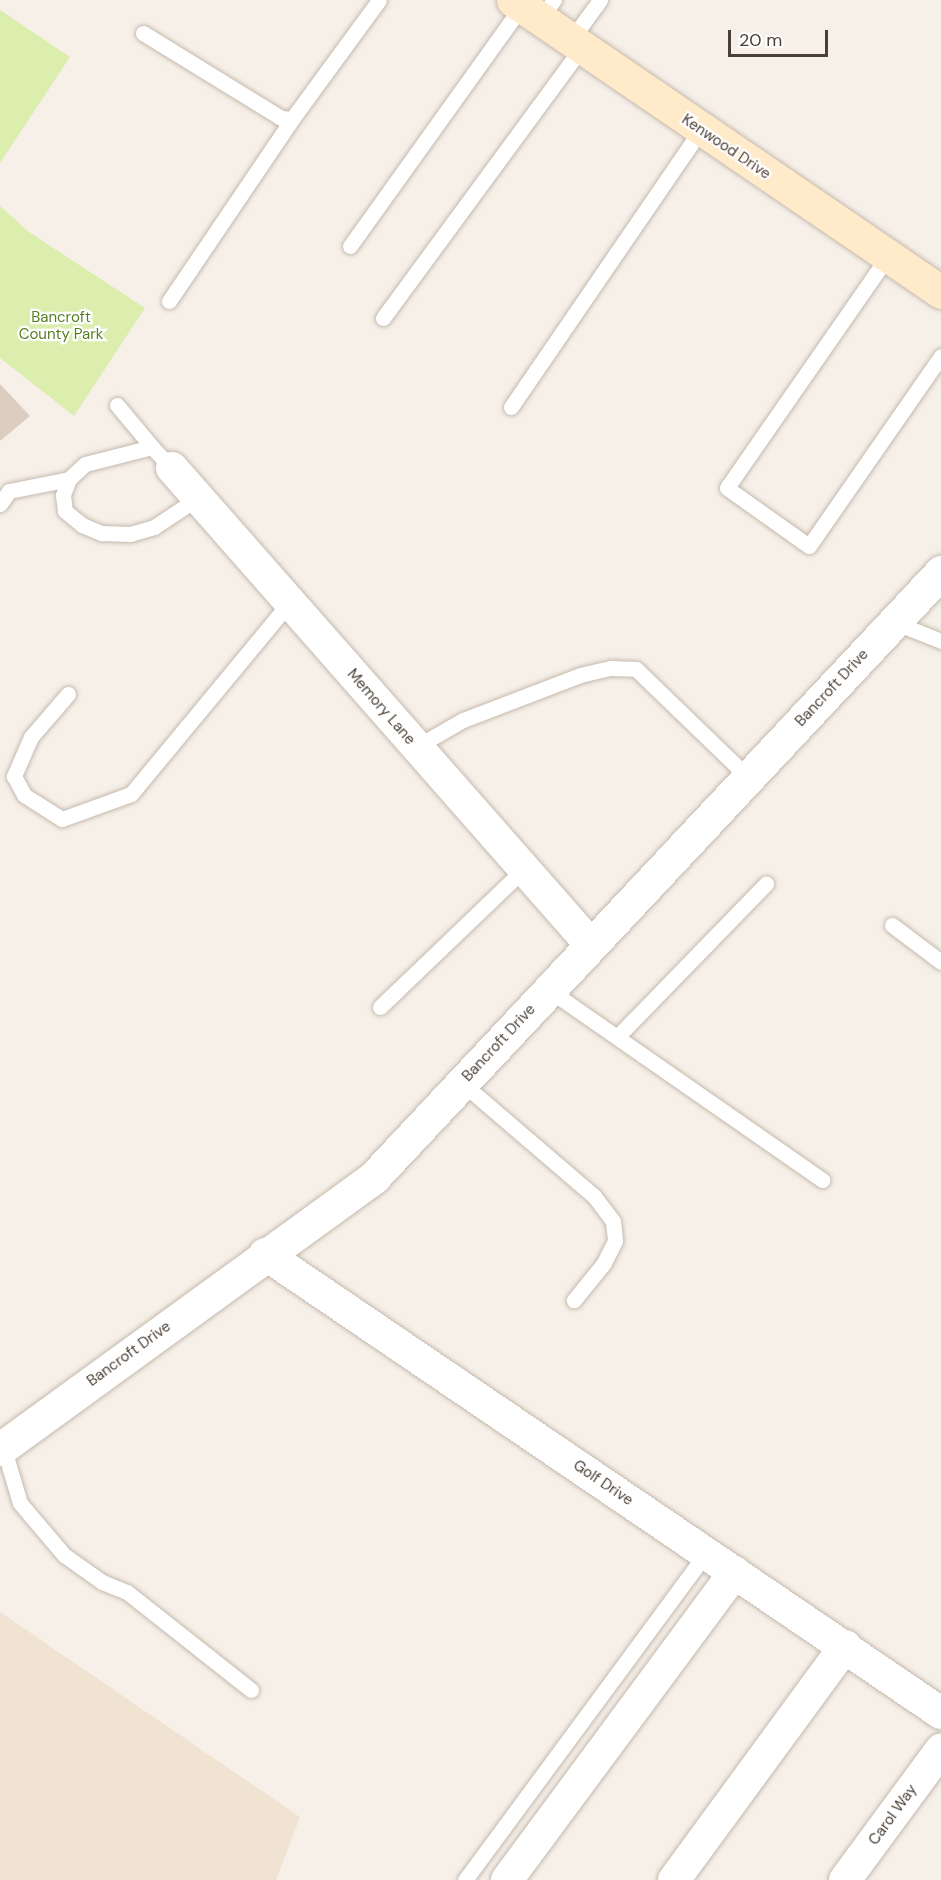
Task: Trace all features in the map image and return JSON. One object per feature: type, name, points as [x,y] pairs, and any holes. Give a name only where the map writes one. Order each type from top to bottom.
[{"type":"main road","name":"Kenwood Drive","points":[[532,6],[576,44],[941,292]]},
{"type":"street","name":"Memory Lane","points":[[162,457],[591,945]]},
{"type":"street","name":"Bancroft Drive","points":[[1,1446],[373,1178],[941,572]]},
{"type":"street","name":"Golf Drive","points":[[265,1254],[941,1713]]},
{"type":"street","points":[[507,1880],[735,1572]]},
{"type":"street","points":[[674,1880],[845,1646]]},
{"type":"street","name":"Carol Way","points":[[845,1880],[941,1750]]},
{"type":"lane","points":[[169,301],[292,119],[380,0]]},
{"type":"lane","points":[[383,318],[576,44],[600,0]]},
{"type":"lane","points":[[350,246],[532,6]]},
{"type":"lane","points":[[143,33],[281,118],[292,119]]},
{"type":"lane","points":[[511,407],[701,130]]},
{"type":"lane","points":[[888,256],[727,488],[808,546],[941,356]]},
{"type":"lane","points":[[117,405],[162,457]]},
{"type":"lane","points":[[162,457],[86,464],[69,479],[63,495],[65,511],[82,525],[101,532],[129,534],[154,527],[198,498]]},
{"type":"lane","points":[[0,504],[9,491],[69,479]]},
{"type":"lane","points":[[68,694],[31,737],[14,776],[24,795],[62,819],[131,794],[290,602]]},
{"type":"lane","points":[[894,622],[941,640]]},
{"type":"lane","points":[[416,747],[463,720],[580,675],[611,668],[636,669],[748,777]]},
{"type":"lane","points":[[380,1007],[524,869]]},
{"type":"lane","points":[[616,1037],[766,884]]},
{"type":"lane","points":[[892,925],[941,962]]},
{"type":"lane","points":[[549,990],[822,1180]]},
{"type":"lane","points":[[462,1083],[594,1196],[613,1221],[615,1241],[604,1263],[574,1300]]},
{"type":"lane","points":[[1,1446],[20,1503],[64,1555],[102,1582],[127,1592],[251,1690]]},
{"type":"lane","points":[[465,1880],[706,1553]]},
{"type":"shaded area","points":[[0,1612],[300,1817],[276,1880],[0,1880]]},
{"type":"green space","points":[[0,10],[70,57],[0,163]]},
{"type":"green space","name":"Bancroft County Park","points":[[0,206],[29,232],[145,308],[74,416],[0,358]]},
{"type":"building","points":[[0,384],[30,416],[0,441]]}]
